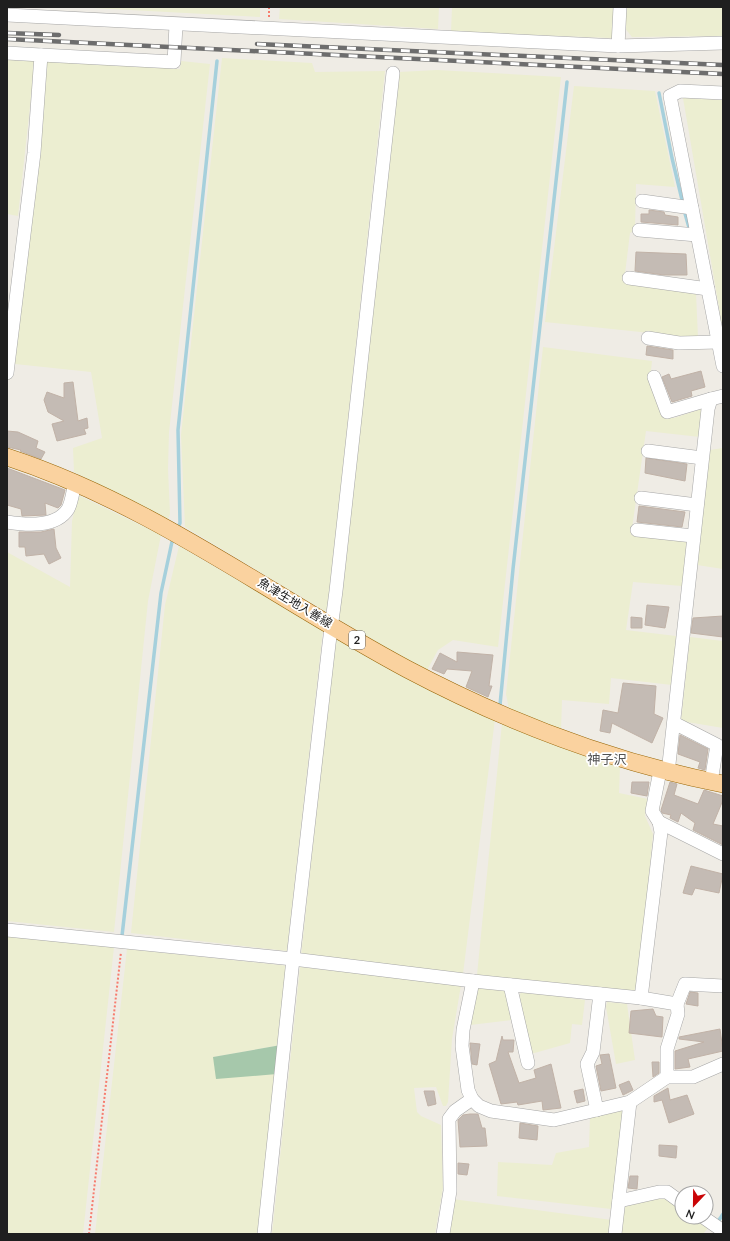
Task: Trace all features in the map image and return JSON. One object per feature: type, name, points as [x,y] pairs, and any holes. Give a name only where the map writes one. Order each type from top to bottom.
[{"type":"main road","name":"魚津生地入善線","points":[[7,457],[74,482],[115,500],[176,532],[405,668],[499,714],[590,749],[664,772],[717,783]]},
{"type":"street","points":[[618,46],[620,7]]},
{"type":"street","points":[[7,15],[176,25],[618,46],[723,43]]},
{"type":"street","points":[[7,53],[174,62],[176,25]]},
{"type":"street","points":[[7,373],[34,153],[41,55]]},
{"type":"street","points":[[264,1234],[328,644],[332,625],[393,73]]},
{"type":"street","points":[[723,93],[680,91],[670,96],[723,366]]},
{"type":"street","points":[[642,201],[692,208]]},
{"type":"street","points":[[639,230],[697,235]]},
{"type":"street","points":[[628,278],[708,290]]},
{"type":"street","points":[[648,338],[679,343],[718,342]]},
{"type":"street","points":[[654,377],[667,412],[717,397]]},
{"type":"street","points":[[641,998],[661,832],[659,822],[652,811],[664,772],[674,723],[696,505],[708,409],[717,397]]},
{"type":"street","points":[[648,451],[702,458]]},
{"type":"street","points":[[7,522],[22,524],[46,523],[59,519],[69,508],[74,482]]},
{"type":"street","points":[[641,498],[696,505]]},
{"type":"street","points":[[637,530],[693,536]]},
{"type":"street","points":[[674,723],[717,745],[717,783]]},
{"type":"street","points":[[659,822],[723,854]]},
{"type":"street","points":[[7,930],[293,959],[473,981],[641,998],[677,1004]]},
{"type":"street","points":[[473,981],[463,1030],[462,1046],[468,1090],[472,1099],[479,1106],[491,1112],[554,1120],[630,1102],[667,1077],[693,1077],[723,1064]]},
{"type":"street","points":[[667,1077],[667,1049],[678,1014],[677,1004],[685,984],[723,986]]},
{"type":"street","points":[[510,985],[528,1063]]},
{"type":"street","points":[[597,1110],[587,1064],[593,1052],[600,994]]},
{"type":"street","points":[[443,1234],[450,1190],[449,1119],[455,1111],[472,1099]]},
{"type":"street","points":[[615,1234],[630,1102]]},
{"type":"street","points":[[619,1200],[659,1192],[667,1192],[674,1197]]},
{"type":"street","points":[[714,1225],[723,1231]]},
{"type":"path","points":[[89,1234],[122,941]]},
{"type":"green space","points":[[74,7],[260,7],[260,17]]},
{"type":"green space","points":[[280,7],[439,7],[438,29],[279,19]]},
{"type":"green space","points":[[452,7],[614,7],[612,38],[451,32]]},
{"type":"green space","points":[[625,7],[723,7],[723,36],[632,37],[624,27]]},
{"type":"green space","points":[[222,58],[312,63],[315,72],[385,71],[328,608],[325,611],[185,527],[181,435]]},
{"type":"green space","points":[[7,60],[35,61],[18,216],[7,214]]},
{"type":"green space","points":[[46,60],[180,69],[181,61],[210,64],[169,432],[168,469],[170,514],[168,519],[74,472],[73,448],[102,438],[91,372],[15,364]]},
{"type":"green space","points":[[437,70],[561,77],[498,647],[453,640],[438,650],[426,672],[338,619],[347,554],[368,336],[399,72]]},
{"type":"green space","points":[[574,86],[655,91],[675,187],[636,184],[635,230],[630,233],[624,282],[696,293],[698,338],[545,322]]},
{"type":"green space","points":[[683,98],[723,100],[723,331]]},
{"type":"green space","points":[[543,347],[652,361],[650,379],[667,416],[674,418],[701,409],[700,437],[646,431],[631,535],[688,541],[682,586],[633,582],[626,630],[676,636],[672,685],[611,678],[609,704],[562,700],[561,731],[509,709],[506,694]]},
{"type":"green space","points":[[723,448],[723,569],[697,565],[710,450]]},
{"type":"green space","points":[[78,495],[161,535],[148,601],[114,932],[7,921],[7,552],[70,587],[72,521]]},
{"type":"green space","points":[[179,546],[323,630],[287,951],[131,933],[165,605]]},
{"type":"green space","points":[[690,637],[723,641],[723,728],[681,721]]},
{"type":"green space","points":[[339,638],[495,719],[463,974],[301,956],[335,640]]},
{"type":"green space","points":[[502,723],[620,767],[619,793],[648,799],[645,816],[653,834],[638,993],[477,975]]},
{"type":"green space","points":[[7,936],[114,947],[83,1234],[7,1234]]},
{"type":"green space","points":[[127,949],[289,966],[281,1045],[214,1057],[278,1071],[260,1234],[95,1234]]},
{"type":"green space","points":[[300,967],[461,985],[452,1039],[448,1102],[446,1106],[443,1106],[436,1087],[414,1088],[417,1112],[421,1116],[441,1125],[443,1188],[435,1234],[272,1234]]},
{"type":"green space","points":[[481,986],[506,989],[513,1020],[470,1025],[477,990]]},
{"type":"green space","points":[[522,991],[585,1000],[582,1025],[572,1024],[570,1043],[531,1054],[519,996]]},
{"type":"green space","points":[[607,1002],[627,1004],[635,1060],[616,1064],[606,1007]]},
{"type":"green space","points":[[281,1045],[277,1074],[216,1079],[213,1057]]},
{"type":"green space","points":[[623,1109],[611,1209],[497,1196],[498,1162],[552,1165],[556,1153],[589,1147],[590,1117]]},
{"type":"green space","points":[[667,1198],[674,1203],[674,1225],[704,1225],[708,1228],[703,1234],[621,1234],[625,1207],[646,1200]]},
{"type":"green space","points":[[452,1199],[612,1220],[610,1234],[448,1234]]},
{"type":"building","points":[[649,210],[664,212],[665,215],[678,217],[678,225],[641,222],[641,214],[649,214]]},
{"type":"building","points":[[636,252],[686,254],[687,275],[664,275],[635,271]]},
{"type":"building","points":[[647,346],[673,350],[673,359],[646,355]]},
{"type":"building","points":[[701,371],[705,387],[691,391],[692,396],[672,402],[662,377],[669,374],[671,379]]},
{"type":"building","points":[[73,382],[78,421],[87,418],[88,428],[84,429],[86,434],[57,441],[52,424],[64,421],[48,412],[44,400],[47,392],[64,398],[64,383]]},
{"type":"building","points":[[7,431],[18,432],[38,441],[36,448],[45,452],[41,459],[20,451],[21,450],[7,447]]},
{"type":"building","points":[[646,458],[687,464],[685,481],[645,473]]},
{"type":"building","points":[[7,468],[65,490],[61,505],[58,508],[45,503],[46,515],[22,516],[21,509],[7,505]]},
{"type":"building","points":[[639,506],[685,512],[682,527],[637,522]]},
{"type":"building","points":[[54,529],[56,548],[61,558],[49,564],[44,554],[26,556],[25,547],[19,547],[19,532],[41,532]]},
{"type":"building","points":[[647,605],[669,607],[665,628],[645,625]]},
{"type":"building","points":[[723,616],[723,637],[691,633],[693,618]]},
{"type":"building","points":[[631,617],[642,618],[642,628],[631,628]]},
{"type":"building","points":[[457,652],[493,655],[489,686],[492,686],[488,697],[466,687],[472,671],[447,669],[444,674],[432,669],[440,653],[457,662]]},
{"type":"building","points":[[623,683],[656,686],[654,714],[663,718],[652,743],[612,723],[610,733],[600,731],[603,710],[618,713]]},
{"type":"building","points":[[680,735],[708,749],[705,770],[698,768],[700,762],[678,754]]},
{"type":"building","points":[[632,782],[649,782],[647,796],[631,793]]},
{"type":"building","points":[[670,782],[677,784],[674,795],[698,804],[704,790],[723,796],[723,800],[713,824],[723,826],[723,845],[693,830],[695,823],[681,813],[678,822],[670,818],[671,815],[662,813],[661,810]]},
{"type":"building","points":[[691,866],[723,874],[719,893],[695,888],[692,895],[683,893]]},
{"type":"building","points":[[690,992],[698,993],[698,1006],[686,1004]]},
{"type":"building","points":[[653,1009],[656,1016],[663,1017],[662,1037],[629,1033],[631,1011]]},
{"type":"building","points":[[720,1029],[723,1051],[688,1059],[690,1067],[675,1069],[675,1051],[704,1042],[679,1039],[679,1037]]},
{"type":"building","points":[[502,1036],[503,1040],[514,1040],[513,1052],[508,1052],[519,1083],[536,1078],[534,1070],[551,1064],[561,1108],[543,1110],[542,1101],[518,1105],[517,1102],[501,1104],[489,1064],[496,1061]]},
{"type":"building","points":[[470,1043],[480,1044],[477,1065],[472,1064]]},
{"type":"building","points":[[609,1054],[616,1088],[601,1091],[596,1066],[602,1064],[600,1055]]},
{"type":"building","points":[[652,1062],[659,1062],[659,1073],[653,1077]]},
{"type":"building","points":[[629,1081],[633,1090],[623,1095],[619,1085]]},
{"type":"building","points":[[668,1088],[670,1100],[687,1095],[694,1114],[669,1123],[662,1100],[654,1102],[654,1096]]},
{"type":"building","points":[[583,1089],[585,1101],[577,1103],[574,1091]]},
{"type":"building","points":[[424,1091],[434,1091],[436,1104],[428,1106]]},
{"type":"building","points":[[478,1114],[482,1128],[485,1128],[487,1146],[460,1147],[458,1120],[463,1115]]},
{"type":"building","points":[[520,1123],[538,1126],[537,1140],[519,1138]]},
{"type":"building","points":[[659,1145],[677,1146],[676,1158],[659,1156]]},
{"type":"building","points":[[458,1163],[469,1164],[467,1175],[458,1174]]},
{"type":"building","points":[[630,1176],[638,1176],[637,1189],[628,1188]]},
{"type":"waterway","points":[[177,530],[180,523],[178,430],[217,61]]},
{"type":"waterway","points":[[500,705],[513,569],[567,82]]},
{"type":"waterway","points":[[659,93],[683,204]]},
{"type":"waterway","points":[[684,210],[690,231]]},
{"type":"waterway","points":[[122,936],[161,593],[173,537]]},
{"type":"waterway","points":[[717,1223],[723,1214]]},
{"type":"railway","points":[[7,33],[59,35]]},
{"type":"railway","points":[[7,39],[723,74]]},
{"type":"railway","points":[[257,44],[723,65]]},
{"type":"district","name":"神子沢","points":[[607,759]]}]
